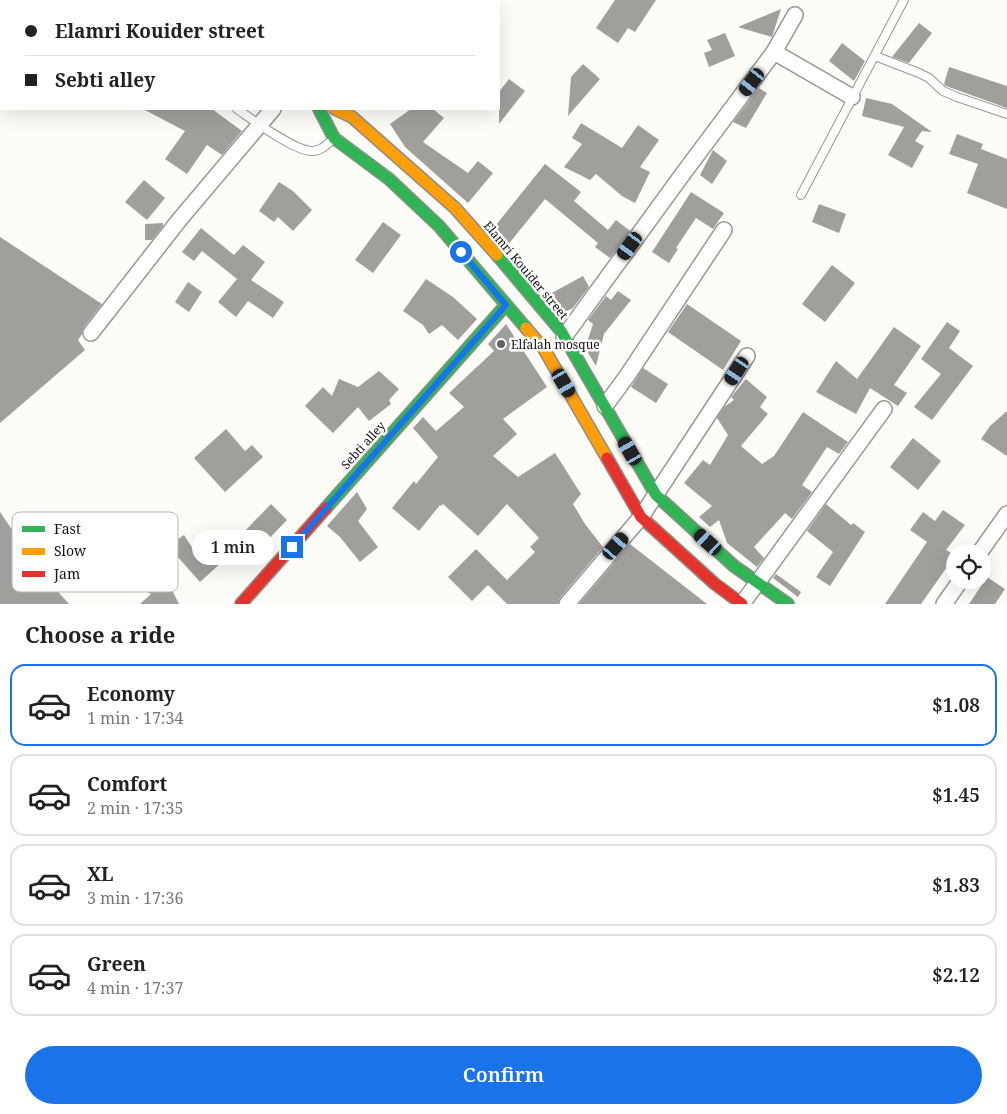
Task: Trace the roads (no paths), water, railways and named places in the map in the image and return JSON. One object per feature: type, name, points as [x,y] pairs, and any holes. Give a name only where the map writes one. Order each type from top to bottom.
[{"type":"street","points":[[564,337],[774,52],[795,15]]},
{"type":"street","points":[[774,52],[852,97]]},
{"type":"street","points":[[91,333],[180,219],[272,110]]},
{"type":"street","points":[[320,110],[334,138],[389,179],[439,226],[544,350],[642,517],[715,584],[742,604],[884,409]]},
{"type":"street","name":"Elamri Kouider street","points":[[340,110],[354,113],[455,208],[523,284],[564,337],[656,495],[734,566],[788,604]]},
{"type":"street","points":[[334,138],[354,113]]},
{"type":"street","points":[[605,406],[724,230]]},
{"type":"street","name":"Sebti alley","points":[[241,604],[506,305]]},
{"type":"street","points":[[567,604],[642,517],[747,356]]},
{"type":"street","points":[[986,544],[1007,514]]},
{"type":"street","points":[[944,604],[954,589]]},
{"type":"lane","points":[[801,195],[904,0]]},
{"type":"lane","points":[[875,56],[929,78],[944,91],[1007,114]]},
{"type":"lane","points":[[238,110],[298,147],[312,152],[324,148],[334,138]]},
{"type":"place","name":"Elfalah mosque","points":[[501,344]]}]
